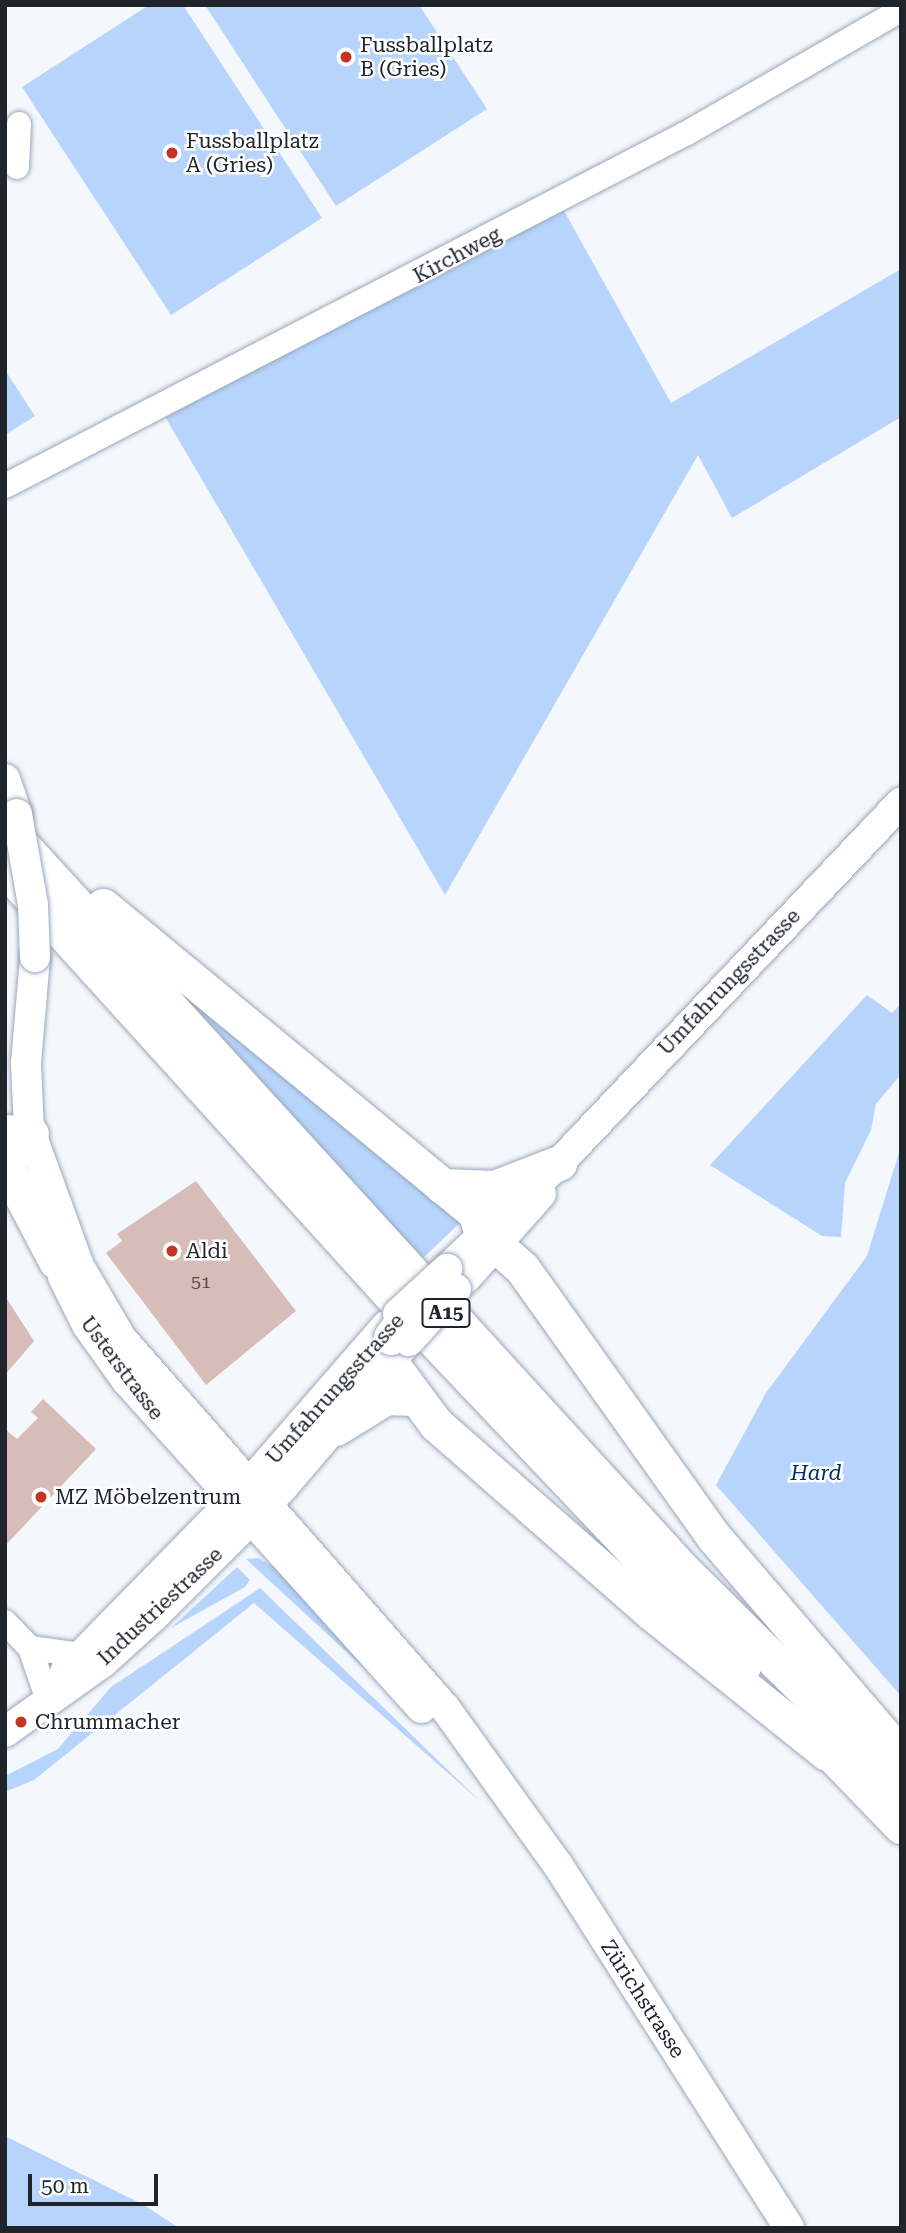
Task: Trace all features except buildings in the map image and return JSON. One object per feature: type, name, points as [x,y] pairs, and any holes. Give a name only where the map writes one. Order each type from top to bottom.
[{"type":"highway","points":[[5,825],[476,1214],[489,1240],[522,1268],[713,1536],[901,1755]]},
{"type":"highway","name":"A15","points":[[5,825],[683,1570],[901,1786]]},
{"type":"highway","name":"A15","points":[[5,869],[581,1500],[901,1826]]},
{"type":"highway","points":[[442,1186],[494,1188],[559,1163]]},
{"type":"highway","points":[[5,1164],[56,1261]]},
{"type":"highway","points":[[417,1302],[394,1342],[412,1398],[652,1613],[849,1771]]},
{"type":"highway","points":[[336,1428],[386,1396],[412,1398]]},
{"type":"main road","name":"Usterstrasse","points":[[5,779],[27,862],[35,957],[18,1133],[56,1261],[106,1353],[249,1503]]},
{"type":"main road","name":"Umfahrungsstrasse","points":[[249,1503],[559,1163],[901,803]]},
{"type":"main road","name":"Usterstrasse","points":[[18,1133],[106,1315],[249,1503]]},
{"type":"main road","name":"Umfahrungsstrasse","points":[[417,1302],[456,1274]]},
{"type":"main road","name":"Umfahrungsstrasse","points":[[249,1503],[336,1428],[394,1342]]},
{"type":"main road","name":"Industriestrasse","points":[[48,1700],[55,1681],[249,1503]]},
{"type":"main road","name":"Industriestrasse","points":[[5,1732],[122,1646],[249,1503]]},
{"type":"main road","name":"Zürichstrasse","points":[[249,1503],[400,1653],[490,1773],[558,1865],[789,2228]]},
{"type":"street","name":"Kirchweg","points":[[5,486],[687,133],[901,10]]},
{"type":"street","points":[[17,167],[19,124]]},
{"type":"street","points":[[5,1622],[30,1648],[48,1700]]},
{"type":"street","points":[[30,1648],[81,1656]]},
{"type":"green space","name":"Fussballplatz A (Gries)","points":[[149,5],[183,5],[322,218],[171,315],[22,87]]},
{"type":"green space","name":"Fussballplatz B (Gries)","points":[[205,5],[419,5],[487,109],[336,206]]},
{"type":"green space","points":[[558,200],[671,403],[901,269],[901,417],[732,518],[698,455],[445,895],[160,408]]},
{"type":"green space","points":[[5,370],[35,416],[5,435]]},
{"type":"green space","points":[[146,953],[467,1216],[422,1259]]},
{"type":"green space","points":[[867,995],[892,1013],[901,1004],[901,1074],[876,1104],[871,1130],[845,1183],[841,1237],[822,1236],[710,1165]]},
{"type":"green space","name":"Hard","points":[[901,1146],[901,1696],[716,1485],[766,1393],[867,1256]]},
{"type":"green space","points":[[258,1558],[281,1571],[427,1726],[246,1559]]},
{"type":"green space","points":[[237,1567],[250,1580],[245,1587],[171,1628]]},
{"type":"green space","points":[[260,1588],[481,1802],[254,1603],[34,1780],[5,1792],[5,1776],[58,1749],[111,1687]]},
{"type":"green space","points":[[5,2136],[144,2205],[179,2228],[5,2228]]},
{"type":"place","name":"Fussballplatz B (Gries)","points":[[346,57]]},
{"type":"place","name":"Fussballplatz A (Gries)","points":[[172,153]]},
{"type":"place","name":"Aldi","points":[[172,1251]]},
{"type":"place","name":"MZ Möbelzentrum","points":[[41,1497]]},
{"type":"place","name":"Chrummacher","points":[[21,1722]]}]
